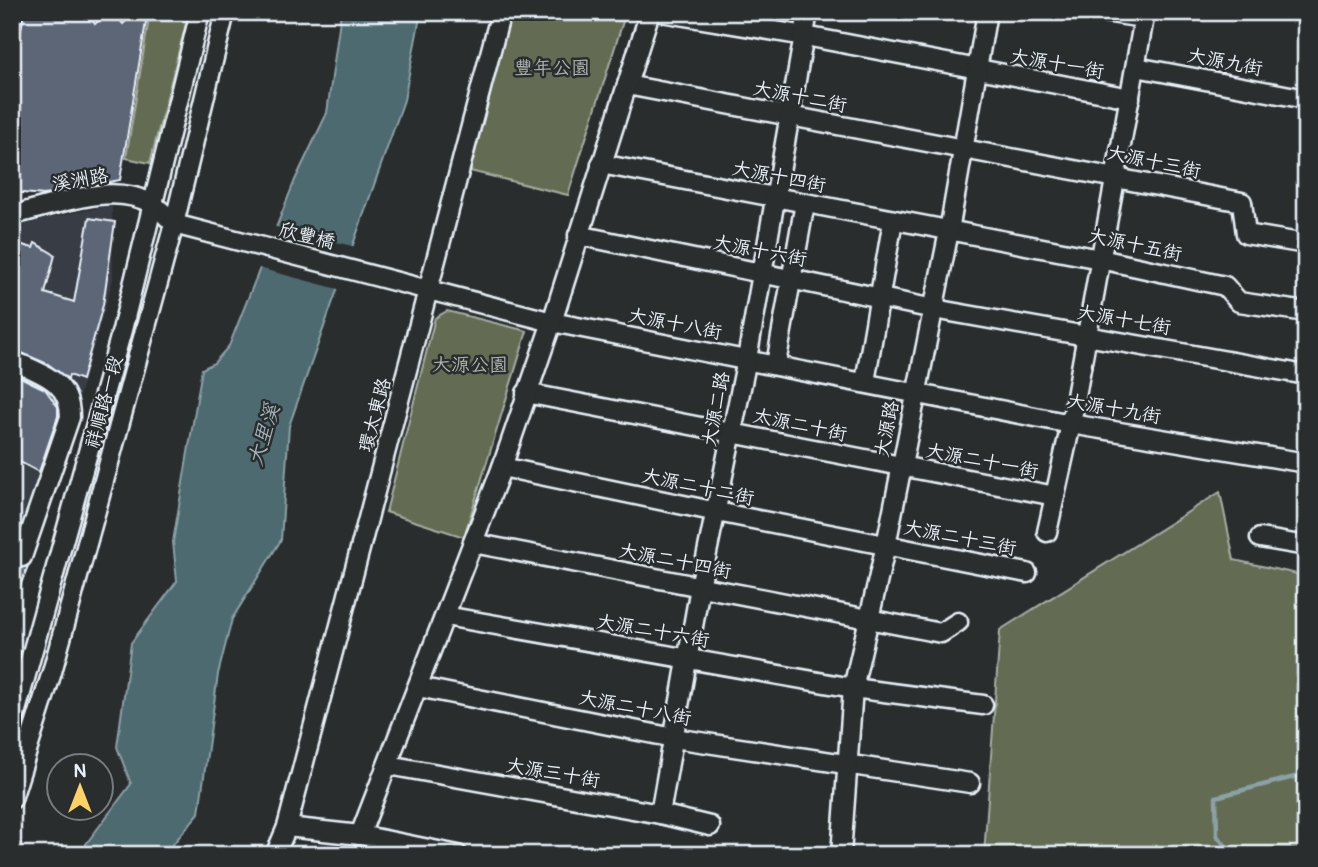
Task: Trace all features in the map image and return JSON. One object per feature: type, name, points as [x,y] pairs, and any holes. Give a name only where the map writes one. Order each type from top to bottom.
[{"type":"street","points":[[12,21],[13,12]]},
{"type":"street","name":"祥順路一段","points":[[12,725],[122,331],[200,12]]},
{"type":"street","name":"祥順路一段","points":[[12,799],[52,672],[174,224],[225,12]]},
{"type":"street","name":"環太東路","points":[[275,855],[287,827],[500,12]]},
{"type":"street","points":[[354,834],[388,765],[502,467],[552,322],[650,12]]},
{"type":"street","name":"大源十一街","points":[[661,12],[805,36],[1130,98]]},
{"type":"street","name":"大源二路","points":[[660,814],[700,587],[747,359],[808,12]]},
{"type":"street","name":"大源路","points":[[841,855],[845,766],[853,688],[886,545],[966,148],[987,12]]},
{"type":"street","points":[[1047,532],[1071,424],[1144,15],[1104,12]]},
{"type":"street","name":"大源九街","points":[[1136,66],[1306,99]]},
{"type":"street","name":"大源十二街","points":[[626,85],[966,148]]},
{"type":"street","name":"大源十三街","points":[[966,148],[1242,202],[1245,234],[1306,244]]},
{"type":"street","name":"大源十四街","points":[[601,164],[949,231]]},
{"type":"street","name":"溪洲路","points":[[12,215],[114,193],[153,204]]},
{"type":"street","points":[[776,364],[805,203]]},
{"type":"street","points":[[153,204],[174,224]]},
{"type":"street","points":[[865,382],[893,220]]},
{"type":"street","name":"欣豐橋","points":[[174,224],[428,289]]},
{"type":"street","name":"大源十五街","points":[[949,231],[1100,259],[1224,286],[1239,302],[1306,312]]},
{"type":"street","name":"大源十六街","points":[[578,235],[934,309]]},
{"type":"street","name":"大源十八街","points":[[428,289],[552,322],[916,392]]},
{"type":"street","name":"大源十七街","points":[[934,309],[1306,375]]},
{"type":"street","points":[[12,360],[53,380],[70,400],[70,417],[22,557]]},
{"type":"street","name":"大源十九街","points":[[916,392],[1071,424],[1306,463]]},
{"type":"street","name":"太源二十街","points":[[526,393],[900,467]]},
{"type":"street","name":"大源二十二街","points":[[502,467],[716,513],[886,545]]},
{"type":"street","name":"大源二十一街","points":[[900,467],[1055,496]]},
{"type":"street","points":[[1260,538],[1306,546]]},
{"type":"street","name":"大源二十四街","points":[[473,543],[700,587],[870,616],[941,632],[958,622]]},
{"type":"street","name":"大源二十三街","points":[[886,545],[1027,572]]},
{"type":"street","name":"大源二十六街","points":[[445,616],[853,688],[983,705]]},
{"type":"street","name":"大源二十八街","points":[[418,687],[674,738],[970,783]]},
{"type":"street","name":"大源三十街","points":[[388,765],[660,814],[710,826]]},
{"type":"street","points":[[287,827],[354,834],[458,855]]},
{"type":"shaded area","points":[[112,205],[113,279],[69,432],[12,594],[12,226]]},
{"type":"green space","points":[[150,12],[189,12],[150,163],[126,158]]},
{"type":"green space","name":"豐年公園","points":[[512,12],[626,12],[568,195],[470,171]]},
{"type":"green space","name":"大源公園","points":[[447,311],[527,331],[464,537],[386,512],[435,318]]},
{"type":"green space","points":[[1220,492],[1234,560],[1302,575],[1300,736],[1306,740],[1306,855],[984,855],[1000,630]]},
{"type":"water","name":"大里溪","points":[[341,12],[421,12],[404,100],[289,426],[281,540],[232,619],[218,674],[199,813],[164,855],[86,855],[86,844],[102,822],[116,822],[116,804],[131,784],[117,747],[131,643],[177,581],[173,542],[202,369],[214,363],[229,346],[295,180],[327,113]]},
{"type":"pier","points":[[272,226],[356,247],[342,290],[255,267]]},
{"type":"building","points":[[24,12],[85,12],[95,24],[108,12],[114,12],[123,24],[134,13],[147,16],[120,180],[44,195],[12,192],[12,78]]},
{"type":"building","points":[[89,218],[115,222],[103,305],[82,380],[69,375],[68,379],[48,364],[12,349],[12,242],[33,248],[35,243],[55,255],[45,293],[74,302]]},
{"type":"building","points":[[12,373],[45,389],[58,407],[58,416],[39,472],[12,458]]},
{"type":"building","points":[[12,562],[19,568],[28,566],[13,604]]},
{"type":"waterway","points":[[1234,855],[1217,836],[1216,797],[1306,774]]}]
